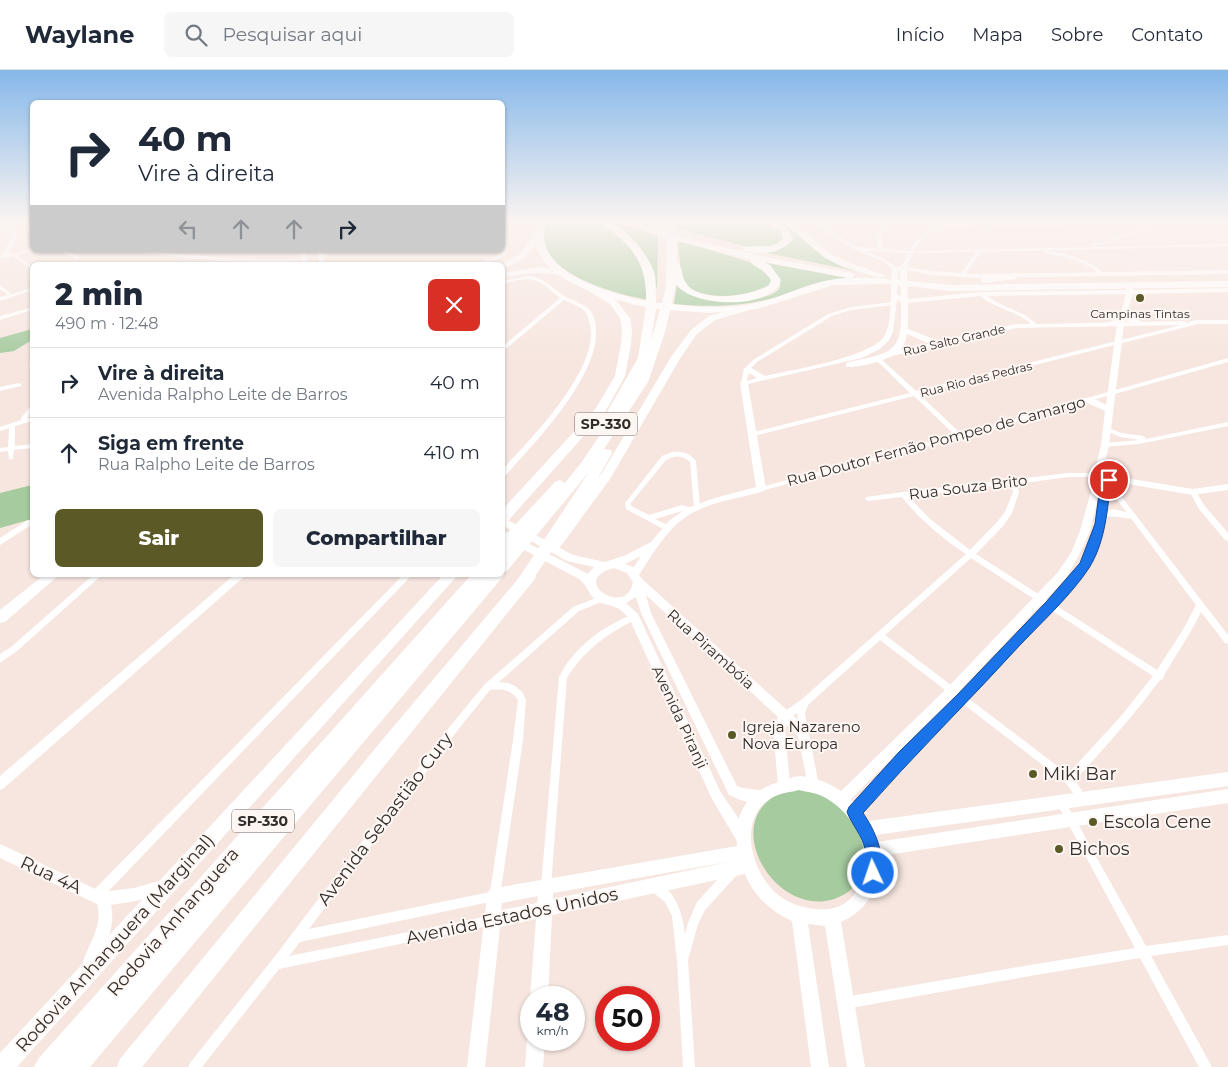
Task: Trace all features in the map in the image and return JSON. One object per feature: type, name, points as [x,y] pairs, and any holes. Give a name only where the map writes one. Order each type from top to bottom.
[{"type":"highway","points":[[505,517],[601,410],[620,376],[626,344],[627,330],[625,318],[614,302],[564,274],[559,269]]},
{"type":"highway","points":[[647,269],[660,305]]},
{"type":"highway","name":"SP-330","points":[[505,546],[584,455],[616,407],[643,357],[660,305],[671,287],[671,269]]},
{"type":"highway","points":[[676,269],[679,280],[684,288],[696,294],[717,298],[746,297],[768,291],[776,282],[772,272],[767,269]]},
{"type":"highway","points":[[818,269],[890,277]]},
{"type":"highway","points":[[834,269],[890,277]]},
{"type":"highway","points":[[855,269],[919,283],[1043,293]]},
{"type":"highway","points":[[128,1067],[585,506],[606,476],[676,357],[694,332],[712,318],[832,282],[890,277]]},
{"type":"highway","points":[[949,285],[1013,277]]},
{"type":"highway","points":[[949,285],[1228,278]]},
{"type":"highway","points":[[578,281],[617,296],[650,304],[698,308],[758,305]]},
{"type":"highway","points":[[949,285],[1130,289],[1228,284]]},
{"type":"highway","name":"SP-330","points":[[505,564],[586,466],[632,399],[642,382],[652,358],[660,305]]},
{"type":"highway","points":[[521,586],[582,494],[624,421],[632,399]]},
{"type":"highway","name":"Rodovia Anhanguera (Marginal)","points":[[2,1067],[449,577]]},
{"type":"highway","name":"Rodovia Anhanguera","points":[[46,1067],[478,577]]},
{"type":"highway","name":"Rodovia Anhanguera","points":[[74,1067],[494,577]]},
{"type":"main road","points":[[505,275],[534,269]]},
{"type":"main road","points":[[548,269],[564,274]]},
{"type":"main road","points":[[0,618],[51,577]]},
{"type":"main road","points":[[866,830],[1084,801],[1228,779]]},
{"type":"main road","points":[[784,785],[813,786],[842,800],[854,812],[866,830],[873,850],[873,873],[866,893],[852,909],[832,918],[815,918],[799,915],[777,904],[759,887],[742,862],[742,836],[745,819],[751,806],[760,796],[784,785]]},
{"type":"main road","points":[[873,850],[1228,796]]},
{"type":"main road","name":"Avenida Estados Unidos","points":[[495,896],[546,886],[742,862]]},
{"type":"main road","name":"Avenida Estados Unidos","points":[[493,920],[654,886],[742,862]]},
{"type":"main road","points":[[540,986],[546,886]]},
{"type":"main road","points":[[476,1067],[495,896]]},
{"type":"main road","points":[[799,915],[820,1067]]},
{"type":"main road","points":[[832,918],[856,1067]]},
{"type":"main road","points":[[535,1066],[536,1051]]},
{"type":"street","points":[[744,386],[765,378],[858,356],[888,339],[893,314],[894,295],[888,269]]},
{"type":"street","points":[[890,277],[902,269]]},
{"type":"street","points":[[878,346],[892,354],[900,346],[905,332],[905,269]]},
{"type":"street","points":[[919,269],[961,276],[1013,277],[1228,272]]},
{"type":"street","points":[[961,276],[966,269]]},
{"type":"street","points":[[1096,269],[1102,274]]},
{"type":"street","points":[[505,282],[526,279],[540,281],[580,305],[590,314],[593,329],[588,356],[572,392],[505,471]]},
{"type":"street","points":[[0,286],[12,296]]},
{"type":"street","points":[[894,295],[904,301],[981,294],[1106,292],[1130,289],[1228,290]]},
{"type":"street","points":[[842,800],[952,691],[1084,565],[1094,544],[1105,486],[1102,479],[1120,325],[1128,303],[1130,289]]},
{"type":"street","points":[[0,299],[30,290]]},
{"type":"street","points":[[1106,292],[1122,297],[1128,303]]},
{"type":"street","points":[[981,294],[990,302],[1010,311],[1053,325]]},
{"type":"street","points":[[505,347],[564,297]]},
{"type":"street","points":[[761,489],[754,434],[744,386],[747,369],[761,357],[830,315],[893,304]]},
{"type":"street","points":[[876,306],[893,314]]},
{"type":"street","points":[[0,318],[30,310]]},
{"type":"street","points":[[1010,311],[1023,319],[1026,326]]},
{"type":"street","points":[[1124,315],[1129,320],[1142,324]]},
{"type":"street","points":[[1105,325],[1116,321],[1124,315]]},
{"type":"street","points":[[1030,319],[1036,326]]},
{"type":"street","name":"Rua Rio das Pedras","points":[[754,434],[1198,322]]},
{"type":"street","name":"Rua Salto Grande","points":[[744,386],[876,358],[1003,328],[1053,325],[1228,322]]},
{"type":"street","points":[[905,332],[936,344]]},
{"type":"street","points":[[876,358],[960,436]]},
{"type":"street","name":"Rua Doutor Fernão Pompeo de Camargo","points":[[637,580],[655,543],[667,528],[694,509],[1228,360]]},
{"type":"street","points":[[747,369],[765,378]]},
{"type":"street","points":[[0,389],[18,385]]},
{"type":"street","points":[[1085,400],[1110,410]]},
{"type":"street","points":[[23,418],[30,410]]},
{"type":"street","points":[[0,424],[30,416]]},
{"type":"street","points":[[0,429],[30,420]]},
{"type":"street","points":[[1106,445],[1131,443],[1228,424]]},
{"type":"street","points":[[10,457],[12,426]]},
{"type":"street","points":[[1108,429],[1120,436],[1150,439]]},
{"type":"street","points":[[0,450],[30,446]]},
{"type":"street","points":[[649,518],[682,508],[694,509],[693,461],[688,456],[676,454],[664,458],[628,504],[631,510],[667,528]]},
{"type":"street","name":"Rua Souza Brito","points":[[868,499],[1069,475],[1193,492],[1228,487]]},
{"type":"street","points":[[1102,479],[1228,641]]},
{"type":"street","points":[[784,785],[779,729],[785,716],[804,703],[971,554],[1001,523],[1008,512],[1016,492],[1012,482]]},
{"type":"street","points":[[1193,492],[1201,507],[1228,538]]},
{"type":"street","points":[[904,494],[912,506],[936,529],[971,554],[1160,676]]},
{"type":"street","points":[[1100,507],[1131,516]]},
{"type":"street","points":[[505,522],[568,563],[590,582],[593,592],[601,599],[616,602],[630,597],[637,580],[626,567],[568,563],[505,534]]},
{"type":"street","points":[[0,542],[28,523]]},
{"type":"street","name":"Rua Doutor Fernão Pompeo de Camargo","points":[[609,565],[629,558],[655,543]]},
{"type":"street","points":[[590,582],[594,572],[609,565]]},
{"type":"street","points":[[0,658],[14,649],[96,577]]},
{"type":"street","points":[[0,784],[238,577]]},
{"type":"street","points":[[99,897],[406,577]]},
{"type":"street","name":"Rua Pirambóia","points":[[637,580],[804,733]]},
{"type":"street","name":"Avenida Piranji","points":[[637,580],[646,613],[733,791],[746,796],[760,796]]},
{"type":"street","name":"Avenida Sebastião Cury","points":[[194,1067],[276,964],[454,728],[488,687],[576,609],[601,599]]},
{"type":"street","name":"Avenida Piranji","points":[[616,602],[627,609],[634,617],[716,795],[742,836]]},
{"type":"street","points":[[854,812],[904,757],[963,698],[1045,602]]},
{"type":"street","points":[[1069,780],[1109,738],[1160,676],[1176,652],[1200,606]]},
{"type":"street","points":[[546,886],[563,677],[568,668],[605,633],[614,626],[634,617]]},
{"type":"street","points":[[878,635],[1069,780],[1084,801]]},
{"type":"street","points":[[488,687],[499,685],[514,688],[520,694],[522,700],[495,896]]},
{"type":"street","points":[[804,703],[801,712],[813,786]]},
{"type":"street","points":[[1062,804],[1206,1067]]},
{"type":"street","name":"Rua 4A","points":[[0,851],[99,897]]},
{"type":"street","points":[[683,961],[693,923],[701,906],[742,862]]},
{"type":"street","points":[[99,897],[134,896],[166,886]]},
{"type":"street","points":[[654,886],[669,898],[674,906],[683,961],[689,1067]]},
{"type":"street","name":"Avenida Estados Unidos","points":[[296,937],[495,896]]},
{"type":"street","points":[[77,984],[104,931],[107,908],[99,897]]},
{"type":"street","name":"Avenida Estados Unidos","points":[[276,964],[493,920]]},
{"type":"street","points":[[846,1003],[1142,952],[1228,940]]},
{"type":"green space","points":[[563,269],[644,269],[650,300],[617,293],[578,278]]},
{"type":"green space","points":[[652,269],[657,269],[657,290]]},
{"type":"green space","points":[[681,269],[763,269],[774,277],[766,291],[717,296],[688,288],[681,274]]},
{"type":"green space","points":[[771,269],[797,269],[847,278],[782,296],[736,305],[699,306],[674,304],[677,283],[694,295],[705,298],[749,298],[771,295],[780,287],[780,282]]},
{"type":"green space","points":[[30,330],[30,341],[14,351],[0,353],[0,338]]},
{"type":"green space","points":[[30,486],[30,520],[0,528],[0,493]]},
{"type":"green space","points":[[796,788],[822,794],[840,804],[848,811],[864,840],[866,862],[864,870],[856,884],[845,894],[820,901],[796,897],[776,883],[761,863],[754,841],[756,818],[769,800]]},
{"type":"place","name":"Campinas Tintas","points":[[1140,298]]},
{"type":"place","name":"Igreja Nazareno Nova Europa","points":[[732,735]]},
{"type":"place","name":"Miki Bar","points":[[1033,774]]},
{"type":"place","name":"Escola Cene","points":[[1093,822]]},
{"type":"place","name":"Bichos","points":[[1059,849]]},
{"type":"route","points":[[873,873],[873,850],[866,830],[854,812],[904,757],[1050,606],[1084,565],[1094,544],[1100,524],[1105,486],[1109,485],[1109,480]]}]
